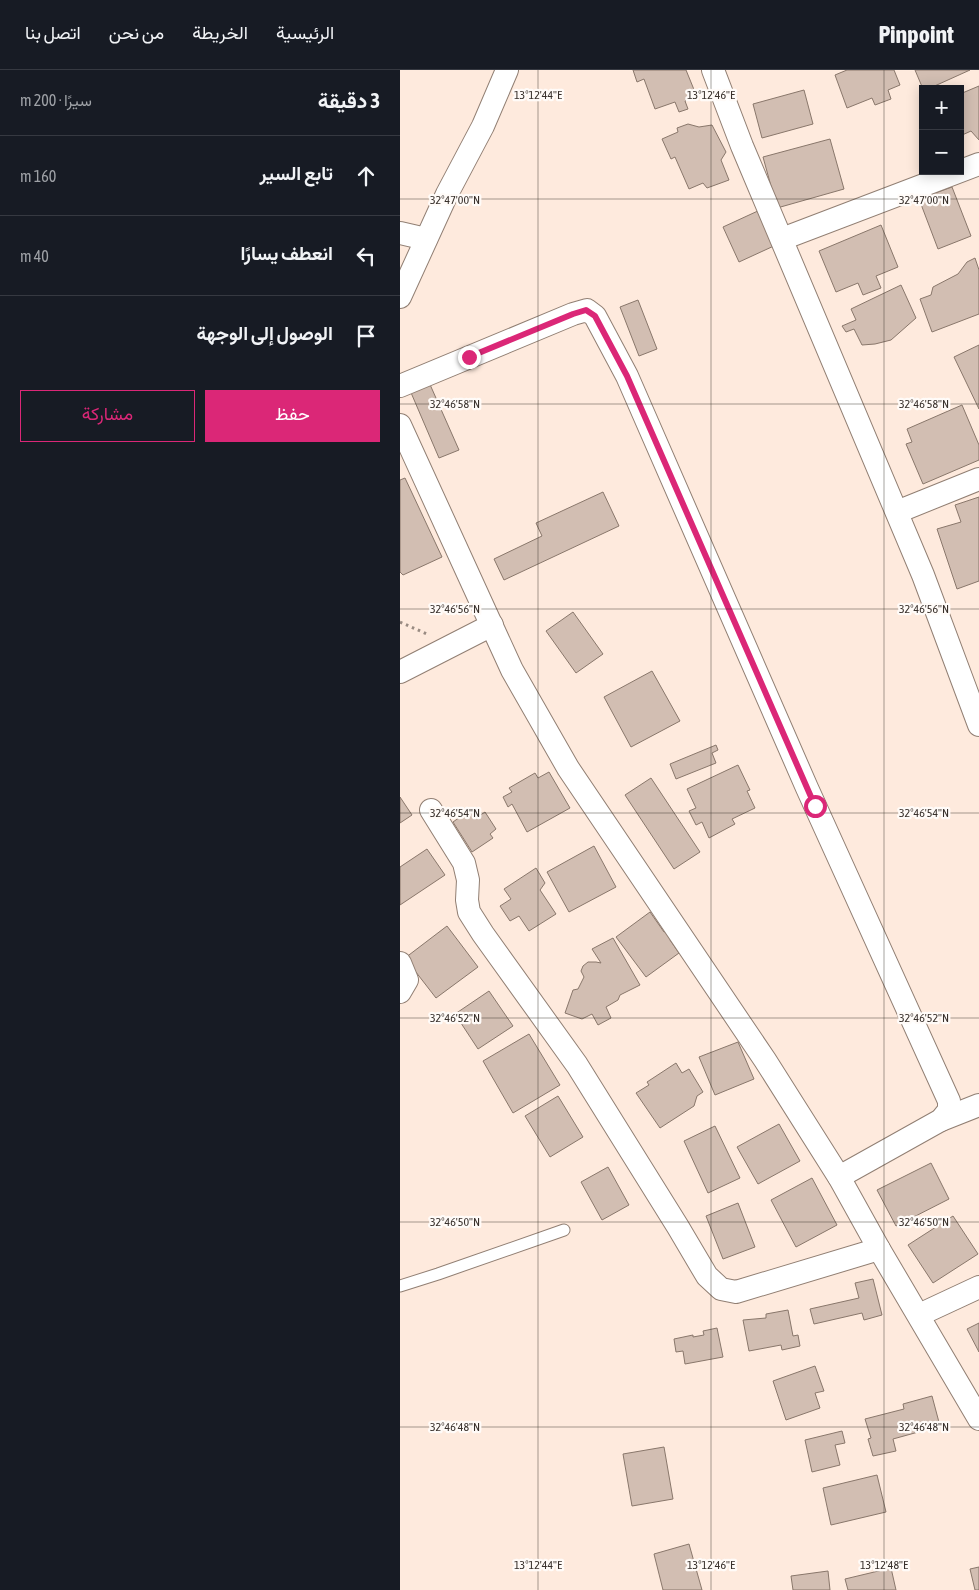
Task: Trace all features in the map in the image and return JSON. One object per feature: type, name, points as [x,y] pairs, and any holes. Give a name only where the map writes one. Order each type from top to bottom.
[{"type":"street","points":[[400,297],[447,194],[483,126],[507,70]]},
{"type":"street","points":[[713,70],[742,146],[923,575],[979,725]]},
{"type":"street","points":[[782,239],[979,164]]},
{"type":"street","points":[[400,233],[426,239]]},
{"type":"street","points":[[400,386],[573,314],[586,310],[595,316],[627,376],[807,788],[950,1101],[950,1110],[941,1120]]},
{"type":"street","points":[[400,425],[512,670],[568,768],[765,1060],[839,1177],[979,1419]]},
{"type":"street","points":[[897,512],[979,479]]},
{"type":"street","points":[[400,672],[492,625]]},
{"type":"street","points":[[431,810],[464,863],[468,880],[467,900],[469,912],[577,1066],[707,1276],[721,1288],[736,1292],[879,1249]]},
{"type":"street","points":[[400,963],[407,980],[400,992]]},
{"type":"street","points":[[839,1177],[941,1120],[979,1105]]},
{"type":"street","points":[[919,1315],[979,1287]]},
{"type":"lane","points":[[400,1286],[564,1230]]},
{"type":"building","points":[[633,70],[686,70],[697,97],[685,101],[688,109],[679,112],[675,102],[655,109],[644,79],[637,82]]},
{"type":"building","points":[[847,70],[894,70],[900,85],[888,90],[891,99],[875,105],[872,98],[847,108],[835,75]]},
{"type":"building","points":[[915,70],[970,70],[937,85],[921,85]]},
{"type":"building","points":[[979,86],[979,140],[971,131],[964,134],[964,92]]},
{"type":"building","points":[[804,90],[813,124],[762,138],[753,104]]},
{"type":"building","points":[[688,124],[699,127],[712,125],[726,152],[721,160],[729,180],[707,188],[703,183],[689,189],[675,157],[671,159],[662,139],[678,132],[677,128]]},
{"type":"building","points":[[830,139],[844,189],[777,208],[763,157]]},
{"type":"building","points":[[952,187],[971,236],[938,249],[919,199]]},
{"type":"building","points":[[760,210],[776,245],[739,262],[723,227]]},
{"type":"building","points":[[881,225],[898,267],[876,276],[881,288],[863,295],[858,283],[836,292],[819,251]]},
{"type":"building","points":[[975,258],[979,270],[979,314],[932,332],[920,299],[931,295],[933,287],[958,274],[967,262]]},
{"type":"building","points":[[901,285],[916,318],[891,340],[862,345],[854,329],[846,332],[842,326],[856,320],[851,309]]},
{"type":"building","points":[[638,300],[657,349],[639,356],[620,307]]},
{"type":"building","points":[[979,345],[979,409],[954,357]]},
{"type":"building","points":[[428,380],[459,450],[439,458],[409,388]]},
{"type":"building","points":[[962,405],[979,445],[979,460],[923,484],[906,444],[912,442],[907,429]]},
{"type":"building","points":[[405,478],[442,557],[403,575],[400,572],[400,480]]},
{"type":"building","points":[[603,492],[619,526],[504,580],[494,559],[542,536],[536,523]]},
{"type":"building","points":[[979,497],[979,581],[957,589],[937,529],[961,522],[955,505]]},
{"type":"building","points":[[573,612],[603,654],[576,673],[546,631]]},
{"type":"building","points":[[652,671],[680,721],[631,747],[604,697]]},
{"type":"building","points":[[716,745],[718,750],[712,753],[716,763],[676,779],[670,764]]},
{"type":"building","points":[[738,765],[750,790],[747,791],[755,808],[732,819],[735,824],[709,838],[702,822],[696,825],[689,811],[696,808],[687,789]]},
{"type":"building","points":[[549,772],[570,808],[527,832],[512,804],[508,807],[503,797],[512,792],[509,788],[535,773],[538,778]]},
{"type":"building","points":[[651,778],[700,852],[674,869],[625,795]]},
{"type":"building","points":[[400,797],[412,815],[400,823]]},
{"type":"building","points":[[473,808],[479,816],[485,812],[496,829],[490,834],[493,838],[472,852],[453,822]]},
{"type":"building","points":[[594,846],[616,887],[569,912],[547,872]]},
{"type":"building","points":[[427,849],[445,875],[400,905],[400,867]]},
{"type":"building","points":[[536,868],[545,883],[540,890],[556,914],[529,931],[519,916],[510,921],[500,906],[511,899],[504,889]]},
{"type":"building","points":[[650,912],[664,932],[669,930],[674,937],[670,940],[679,953],[646,977],[616,937]]},
{"type":"building","points":[[447,926],[478,967],[436,998],[405,958]]},
{"type":"building","points":[[613,938],[640,985],[620,995],[618,1000],[606,1007],[611,1018],[598,1025],[592,1014],[582,1019],[565,1013],[573,990],[578,989],[584,977],[581,971],[583,966],[588,962],[601,963],[592,949]]},
{"type":"building","points":[[489,991],[513,1026],[478,1049],[455,1014]]},
{"type":"building","points":[[529,1034],[560,1085],[513,1113],[483,1061]]},
{"type":"building","points":[[738,1042],[754,1079],[715,1095],[699,1057]]},
{"type":"building","points":[[676,1063],[682,1073],[689,1069],[703,1092],[697,1096],[694,1106],[660,1128],[636,1093],[649,1085],[647,1082]]},
{"type":"building","points":[[558,1096],[583,1137],[550,1157],[525,1116]]},
{"type":"building","points":[[779,1124],[800,1161],[758,1184],[737,1147]]},
{"type":"building","points":[[715,1126],[740,1178],[708,1193],[684,1141]]},
{"type":"building","points":[[931,1163],[949,1199],[896,1226],[877,1190]]},
{"type":"building","points":[[608,1167],[629,1205],[602,1220],[581,1182]]},
{"type":"building","points":[[812,1178],[837,1225],[796,1247],[771,1200]]},
{"type":"building","points":[[738,1203],[755,1247],[723,1259],[706,1216]]},
{"type":"building","points":[[953,1216],[978,1254],[933,1283],[908,1245]]},
{"type":"building","points":[[873,1279],[882,1315],[864,1320],[862,1313],[814,1324],[810,1309],[859,1298],[855,1283]]},
{"type":"building","points":[[788,1310],[793,1336],[798,1335],[800,1346],[782,1350],[781,1345],[749,1351],[743,1320],[766,1318],[766,1314]]},
{"type":"building","points":[[979,1323],[979,1352],[967,1329]]},
{"type":"building","points":[[717,1328],[723,1357],[685,1364],[683,1351],[676,1352],[674,1339],[704,1335],[703,1331]]},
{"type":"building","points":[[815,1366],[824,1391],[815,1393],[820,1408],[786,1420],[773,1381]]},
{"type":"building","points":[[932,1396],[940,1426],[893,1439],[896,1451],[873,1456],[868,1439],[871,1438],[865,1419],[904,1409],[903,1404]]},
{"type":"building","points":[[842,1431],[845,1443],[835,1445],[840,1465],[812,1472],[805,1440]]},
{"type":"building","points":[[664,1447],[673,1499],[632,1506],[623,1454]]},
{"type":"building","points":[[877,1475],[886,1512],[831,1525],[823,1488]]},
{"type":"building","points":[[689,1544],[702,1590],[663,1590],[654,1554]]},
{"type":"building","points":[[979,1567],[979,1590],[975,1590],[970,1569]]},
{"type":"building","points":[[891,1568],[896,1590],[848,1590],[845,1579]]},
{"type":"building","points":[[828,1571],[830,1590],[793,1590],[791,1576]]},
{"type":"route","points":[[469,357],[573,314],[586,310],[595,316],[627,376],[815,806]]}]
